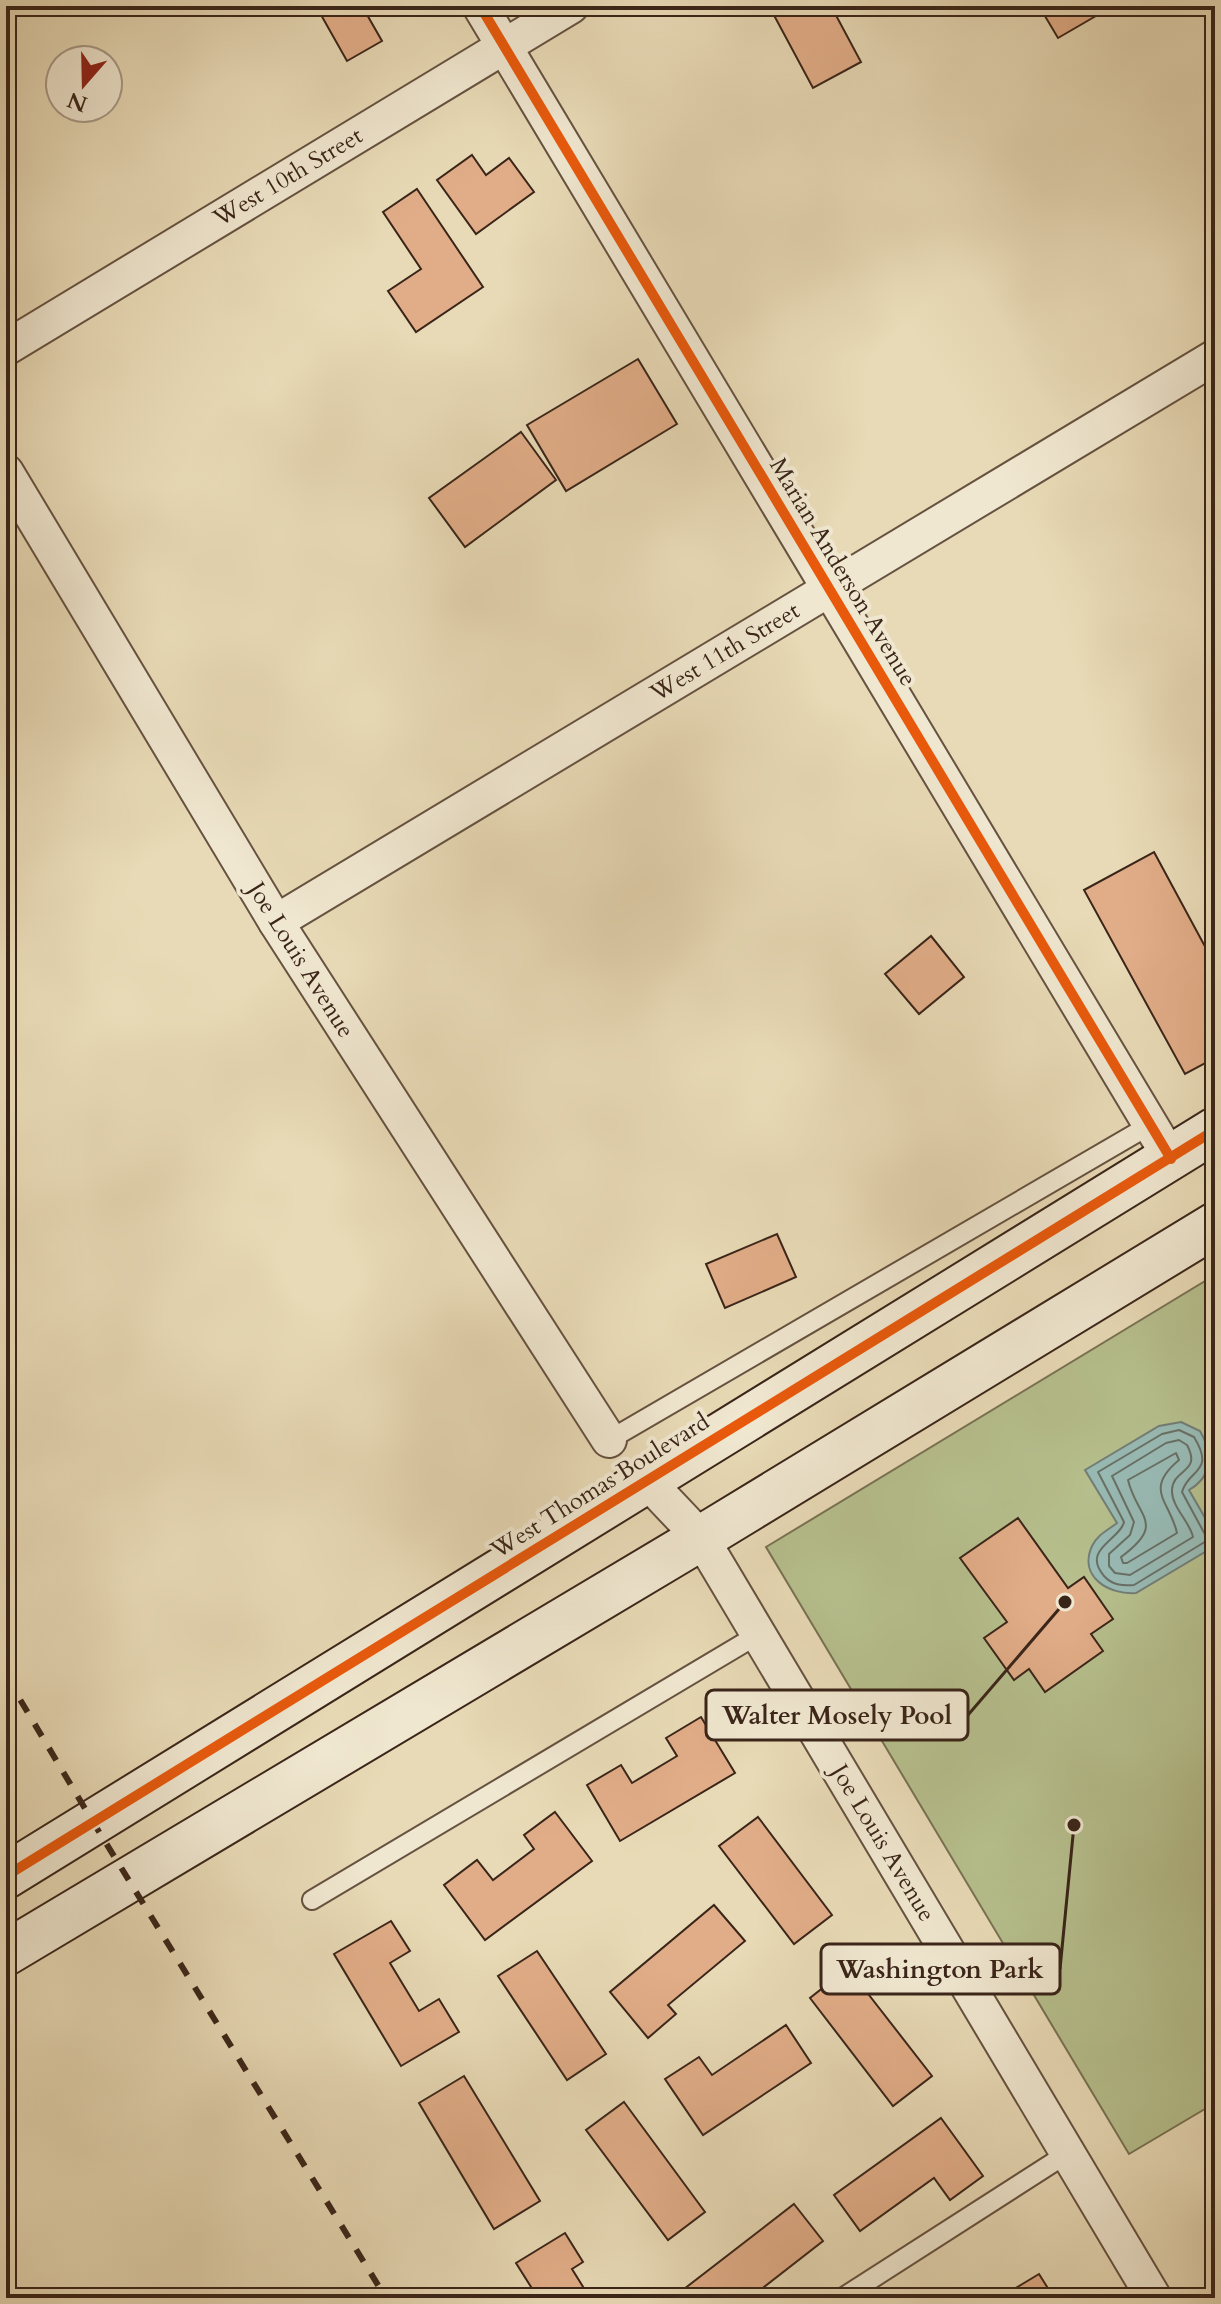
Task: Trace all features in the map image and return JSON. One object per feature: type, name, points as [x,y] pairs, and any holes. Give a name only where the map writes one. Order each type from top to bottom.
[{"type":"street","name":"Marian Anderson Avenue","points":[[480,6],[1160,1142]]},
{"type":"street","name":"West 10th Street","points":[[6,348],[571,6]]},
{"type":"street","name":"West 11th Street","points":[[276,922],[1215,357]]},
{"type":"street","name":"Joe Louis Avenue","points":[[6,472],[276,922],[609,1440]]},
{"type":"street","name":"West Thomas Boulevard","points":[[6,1876],[647,1481],[1160,1142],[1215,1130]]},
{"type":"street","points":[[6,1953],[701,1538],[1215,1225]]},
{"type":"street","name":"Joe Louis Avenue","points":[[647,1481],[701,1538],[1154,2298]]},
{"type":"lane","points":[[609,1440],[1160,1142]]},
{"type":"lane","points":[[312,1900],[759,1634]]},
{"type":"lane","points":[[842,2298],[1068,2153]]},
{"type":"green space","points":[[1215,1275],[1215,2103],[1129,2154],[766,1547]]},
{"type":"water","points":[[1181,1422],[1200,1431],[1207,1448],[1208,1464],[1203,1478],[1189,1490],[1215,1535],[1215,1546],[1136,1593],[1116,1591],[1099,1582],[1089,1567],[1092,1546],[1117,1523],[1085,1470],[1159,1426]]},
{"type":"building","points":[[316,6],[362,6],[382,41],[347,61]]},
{"type":"building","points":[[769,6],[831,6],[861,62],[813,88]]},
{"type":"building","points":[[1039,6],[1113,6],[1058,38]]},
{"type":"building","points":[[472,155],[486,175],[509,158],[534,192],[476,234],[437,180]]},
{"type":"building","points":[[417,189],[483,287],[416,332],[388,291],[421,269],[383,212]]},
{"type":"building","points":[[638,359],[677,424],[566,491],[527,425]]},
{"type":"building","points":[[521,432],[556,480],[465,547],[429,498]]},
{"type":"building","points":[[1154,852],[1215,965],[1215,1058],[1185,1074],[1084,890]]},
{"type":"building","points":[[931,936],[964,977],[919,1014],[885,974]]},
{"type":"building","points":[[777,1234],[796,1277],[725,1308],[706,1264]]},
{"type":"building","points":[[1018,1518],[1068,1588],[1084,1577],[1113,1619],[1091,1634],[1103,1651],[1045,1692],[1029,1669],[1014,1680],[984,1638],[1007,1622],[960,1558]]},
{"type":"building","points":[[701,1717],[735,1773],[620,1841],[587,1785],[621,1765],[632,1783],[677,1756],[666,1738]]},
{"type":"building","points":[[555,1812],[592,1861],[485,1940],[444,1885],[477,1860],[493,1880],[534,1849],[524,1835]]},
{"type":"building","points":[[758,1817],[832,1915],[794,1944],[719,1846]]},
{"type":"building","points":[[714,1905],[745,1941],[668,2005],[676,2014],[648,2038],[610,1992]]},
{"type":"building","points":[[391,1921],[410,1951],[390,1963],[419,2011],[439,1999],[459,2032],[401,2066],[334,1954]]},
{"type":"building","points":[[537,1951],[606,2054],[567,2080],[498,1976]]},
{"type":"building","points":[[848,1968],[932,2076],[893,2106],[810,1998]]},
{"type":"building","points":[[786,2025],[811,2063],[703,2135],[665,2079],[699,2057],[712,2075]]},
{"type":"building","points":[[464,2076],[540,2201],[494,2229],[419,2103]]},
{"type":"building","points":[[624,2102],[705,2212],[668,2240],[586,2130]]},
{"type":"building","points":[[941,2118],[983,2176],[950,2200],[934,2178],[860,2231],[834,2195]]},
{"type":"building","points":[[794,2204],[823,2241],[750,2298],[691,2298],[684,2289]]},
{"type":"building","points":[[565,2233],[583,2262],[572,2269],[590,2298],[538,2298],[516,2263]]},
{"type":"building","points":[[1039,2274],[1054,2298],[1006,2298],[1004,2295]]},
{"type":"railway","points":[[6,1676],[386,2298]]},
{"type":"cycle path","points":[[480,6],[1171,1159]]},
{"type":"cycle path","points":[[6,1876],[1215,1130]]},
{"type":"place","name":"Walter Mosely Pool","points":[[1065,1602]]},
{"type":"place","name":"Washington Park","points":[[1074,1825]]}]
